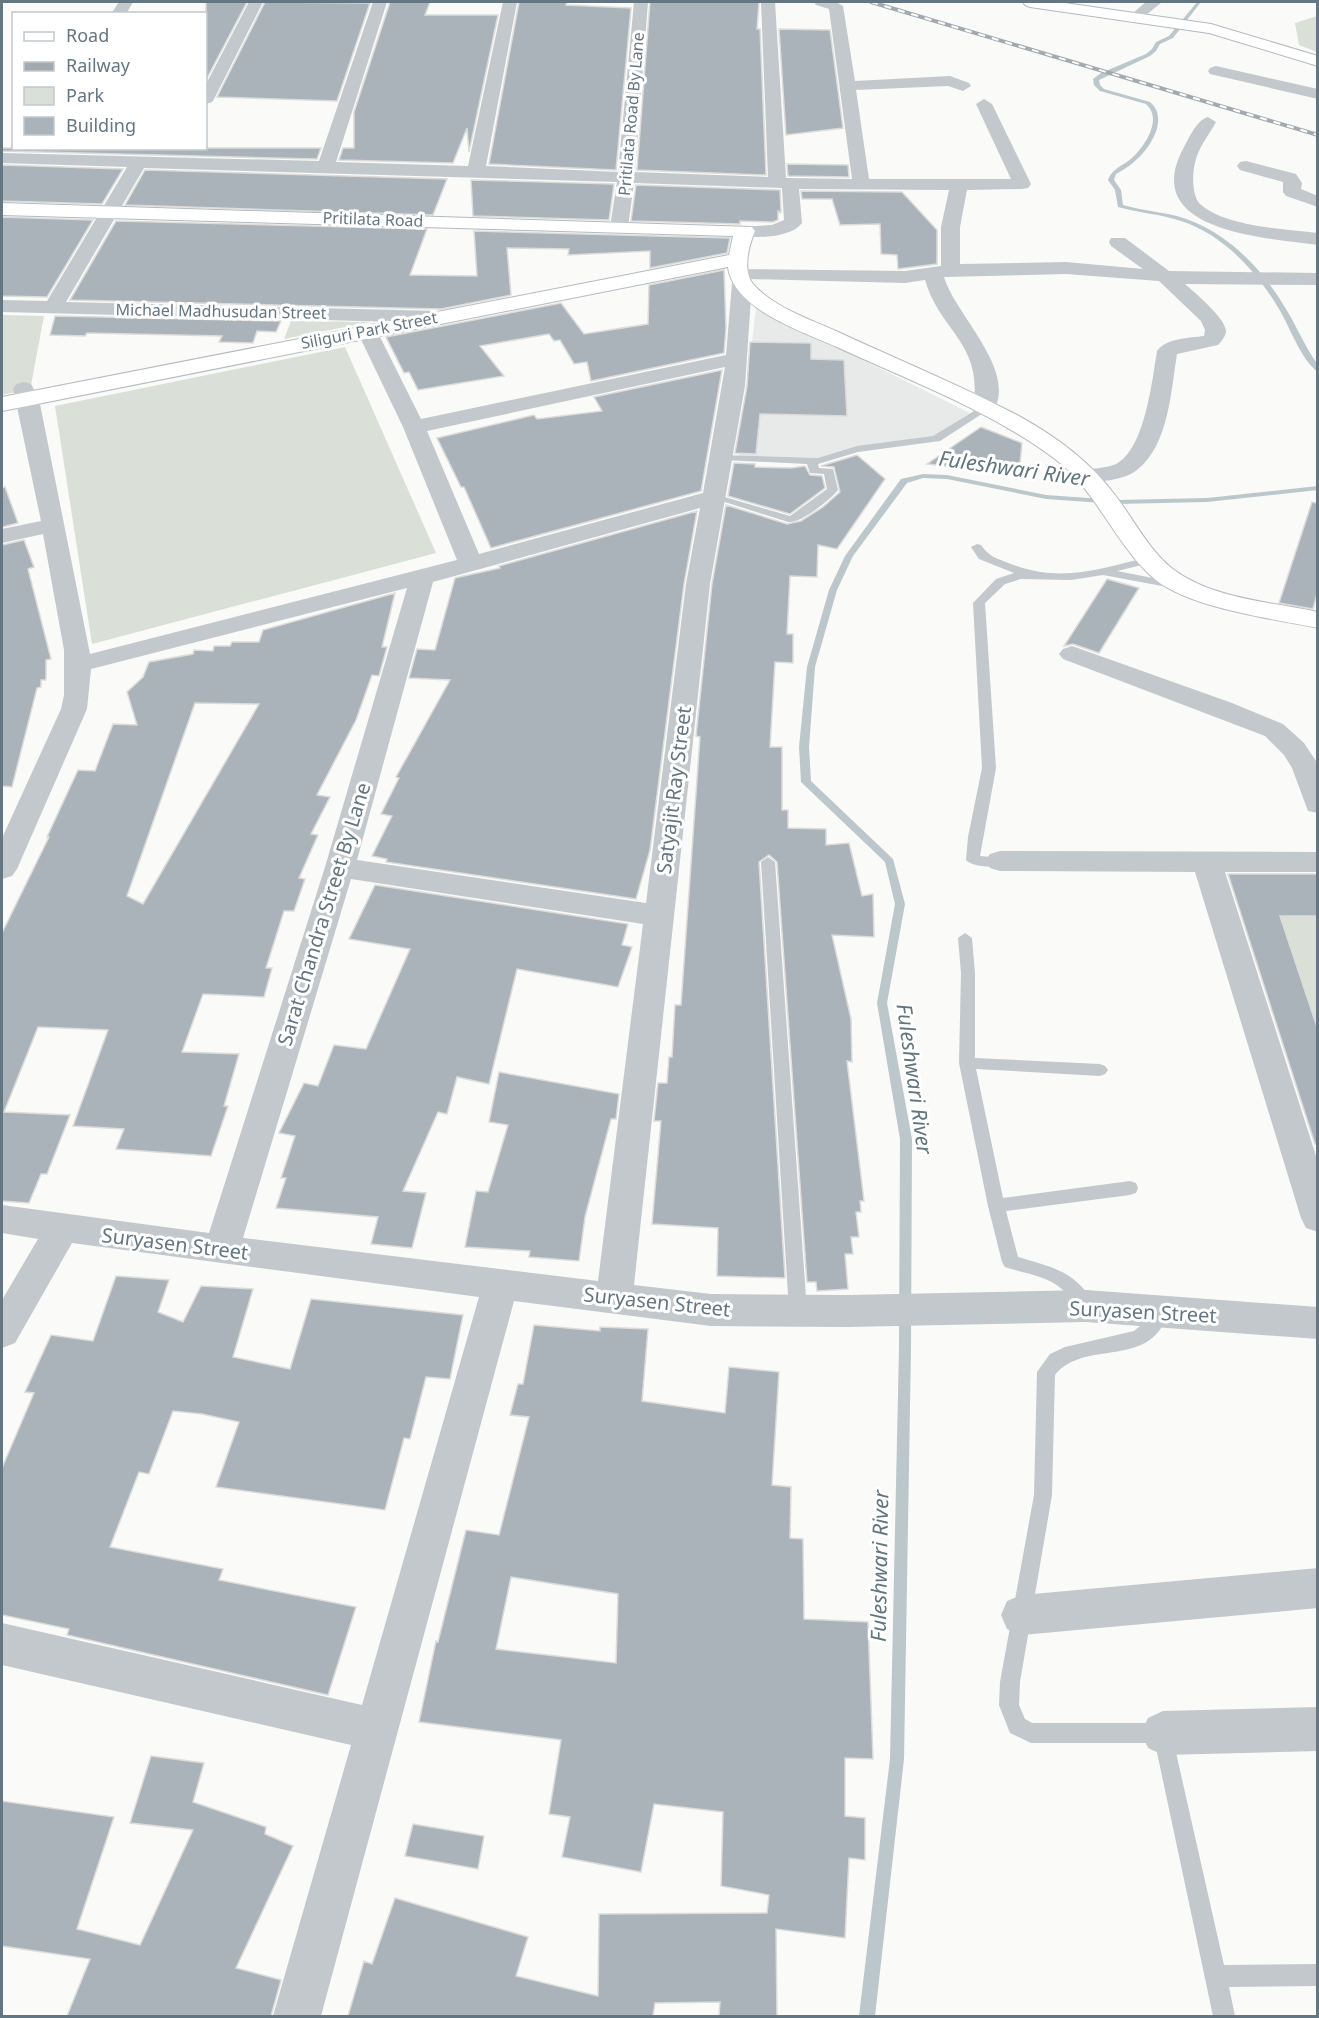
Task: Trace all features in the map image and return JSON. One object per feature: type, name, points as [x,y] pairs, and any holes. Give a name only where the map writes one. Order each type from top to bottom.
[{"type":"street","points":[[207,97],[256,2]]},
{"type":"street","points":[[326,166],[380,2]]},
{"type":"street","points":[[476,171],[510,2]]},
{"type":"street","name":"Pritilata Road By Lane","points":[[620,227],[641,2]]},
{"type":"street","points":[[768,2],[784,182],[793,224],[774,230],[745,231],[740,271],[760,300],[807,326],[984,408],[1046,442],[1092,481],[1143,550],[1167,577],[1186,587],[1214,596],[1317,621]]},
{"type":"street","points":[[821,2],[836,6],[861,183]]},
{"type":"street","points":[[1030,2],[1211,29],[1317,61]]},
{"type":"street","points":[[1135,17],[1155,2]]},
{"type":"street","points":[[1216,70],[1317,94]]},
{"type":"street","points":[[849,86],[950,81],[963,86]]},
{"type":"street","points":[[2,158],[28,154],[139,162],[176,156],[326,166],[626,178],[960,185],[1022,184],[984,104]]},
{"type":"street","points":[[1208,122],[1186,162],[1184,174],[1189,201],[1194,207],[1221,222],[1317,239]]},
{"type":"street","points":[[53,307],[139,162]]},
{"type":"street","points":[[1246,166],[1290,178],[1293,183],[1292,192],[1317,202]]},
{"type":"street","points":[[960,185],[954,203],[938,293],[975,344],[984,368],[987,386],[984,408]]},
{"type":"street","name":"Pritilata Road","points":[[2,209],[745,231]]},
{"type":"street","points":[[1092,481],[1123,469],[1137,457],[1144,447],[1159,401],[1167,351],[1174,347],[1211,341],[1216,330],[1188,296],[1119,242]]},
{"type":"street","points":[[740,271],[905,277],[942,272],[1066,268],[1161,276],[1317,279]]},
{"type":"street","name":"Siliguri Park Street","points":[[2,404],[26,394],[440,317],[740,271]]},
{"type":"street","name":"Satyajit Ray Street","points":[[614,1298],[698,584],[723,458],[734,386],[740,271]]},
{"type":"street","name":"Michael Madhusudan Street","points":[[2,306],[440,317]]},
{"type":"street","points":[[367,331],[414,427],[471,564]]},
{"type":"street","points":[[414,427],[735,359]]},
{"type":"street","points":[[2,869],[74,709],[78,692],[78,665],[54,525],[26,394]]},
{"type":"street","points":[[78,665],[422,577],[714,497]]},
{"type":"street","points":[[2,536],[54,525]]},
{"type":"street","name":"Sarat Chandra Street By Lane","points":[[222,1250],[340,867],[422,577]]},
{"type":"street","points":[[1072,654],[1274,730],[1294,749],[1306,768],[1317,804]]},
{"type":"street","points":[[1000,861],[1317,862]]},
{"type":"street","points":[[1207,862],[1317,1218]]},
{"type":"street","points":[[340,867],[660,916]]},
{"type":"street","name":"Suryasen Street","points":[[2,1219],[222,1250],[711,1310],[847,1311],[1086,1306],[1317,1323]]},
{"type":"street","points":[[2,1332],[62,1229]]},
{"type":"street","points":[[297,2016],[501,1284]]},
{"type":"street","points":[[1022,1615],[1317,1588]]},
{"type":"street","points":[[2,1644],[378,1730]]},
{"type":"street","points":[[1163,1733],[1317,1729]]},
{"type":"lane","points":[[723,458],[825,460],[857,449],[936,439],[984,408]]},
{"type":"lane","points":[[714,497],[792,520],[833,490],[830,471],[814,471],[812,461]]},
{"type":"lane","points":[[977,547],[983,556],[1029,574]]},
{"type":"lane","points":[[1000,861],[973,860],[975,831],[988,788],[989,768],[979,603],[988,590],[1003,580],[1019,574],[1069,577],[1098,571],[1143,550]]},
{"type":"lane","points":[[1098,571],[1186,587]]},
{"type":"lane","points":[[768,862],[798,1311]]},
{"type":"lane","points":[[965,938],[967,1063],[996,1206],[1011,1262],[1059,1277],[1086,1306]]},
{"type":"lane","points":[[967,1063],[1100,1070]]},
{"type":"lane","points":[[996,1206],[1130,1188]]},
{"type":"lane","points":[[1160,1311],[1157,1323],[1142,1336],[1065,1354],[1052,1362],[1046,1372],[1043,1495],[1009,1705],[1017,1726],[1030,1733],[1163,1733],[1224,2016]]},
{"type":"lane","points":[[1215,1976],[1317,1975]]},
{"type":"shaded area","points":[[756,307],[970,413],[934,437],[823,458],[739,456]]},
{"type":"green space","points":[[1318,16],[1317,52],[1299,45],[1295,23]]},
{"type":"green space","points":[[2,315],[44,316],[31,385],[17,392],[2,395]]},
{"type":"green space","points":[[291,321],[296,321],[371,322],[284,339]]},
{"type":"green space","points":[[345,347],[436,553],[92,644],[55,406]]},
{"type":"green space","points":[[1280,916],[1317,916],[1317,1027]]},
{"type":"building","points":[[206,2],[247,2],[207,78],[207,12]]},
{"type":"building","points":[[265,2],[370,3],[337,101],[217,97]]},
{"type":"building","points":[[390,2],[430,2],[425,15],[498,15],[469,152],[467,128],[453,163],[339,160],[343,148],[354,148],[354,112]]},
{"type":"building","points":[[519,2],[567,2],[566,5],[631,8],[616,170],[489,164]]},
{"type":"building","points":[[650,2],[759,2],[757,29],[760,29],[766,175],[637,170]]},
{"type":"building","points":[[779,29],[830,30],[843,128],[786,135]]},
{"type":"building","points":[[2,148],[12,148],[12,150],[207,150],[207,148],[321,148],[317,159],[2,151]]},
{"type":"building","points":[[787,164],[848,165],[849,177],[788,176]]},
{"type":"building","points":[[2,165],[123,169],[102,204],[2,201]]},
{"type":"building","points":[[145,170],[447,179],[433,215],[125,205]]},
{"type":"building","points":[[471,180],[614,184],[609,220],[473,216]]},
{"type":"building","points":[[636,185],[780,190],[781,212],[778,211],[778,220],[773,222],[740,221],[740,224],[631,221]]},
{"type":"building","points":[[801,191],[902,192],[937,230],[937,264],[898,269],[897,255],[881,254],[880,224],[840,225],[832,199],[802,199]]},
{"type":"building","points":[[2,217],[93,220],[47,297],[2,296]]},
{"type":"building","points":[[116,221],[427,229],[410,275],[477,276],[474,231],[730,238],[727,253],[650,268],[650,251],[568,255],[569,249],[507,248],[511,295],[441,309],[70,300]]},
{"type":"building","points":[[724,270],[726,328],[724,353],[591,381],[587,362],[574,364],[560,340],[554,341],[549,334],[480,346],[504,376],[418,390],[409,372],[404,373],[386,337],[561,303],[584,334],[648,324],[649,285]]},
{"type":"building","points":[[55,316],[281,321],[276,332],[257,331],[253,343],[219,342],[222,336],[87,333],[85,336],[50,335]]},
{"type":"building","points":[[750,342],[811,343],[811,359],[844,360],[847,416],[760,414],[756,454],[735,453],[747,386]]},
{"type":"building","points":[[722,370],[701,491],[491,548],[464,487],[461,487],[437,438],[534,415],[537,419],[602,411],[594,397]]},
{"type":"building","points":[[981,427],[1022,443],[1019,474],[927,464]]},
{"type":"building","points":[[857,455],[885,479],[837,549],[818,545],[817,577],[790,576],[787,634],[793,634],[793,663],[775,662],[770,747],[782,747],[782,810],[788,810],[788,828],[826,829],[826,845],[849,843],[862,896],[873,894],[874,937],[832,935],[851,1019],[852,1062],[847,1061],[864,1201],[860,1201],[861,1212],[856,1212],[859,1237],[851,1237],[853,1254],[845,1254],[848,1289],[817,1291],[816,1282],[807,1282],[777,862],[769,855],[759,862],[785,1278],[717,1276],[718,1228],[652,1224],[661,1121],[654,1121],[658,1083],[667,1083],[669,1057],[672,1057],[675,1005],[681,1005],[700,737],[696,736],[712,584],[726,505],[787,524],[801,521],[823,507],[840,492],[834,467],[821,466]]},
{"type":"building","points":[[734,463],[755,464],[755,467],[805,466],[810,475],[822,476],[825,488],[790,514],[728,496]]},
{"type":"building","points":[[5,487],[18,523],[2,527],[2,488]]},
{"type":"building","points":[[1312,502],[1317,503],[1317,594],[1313,609],[1279,603]]},
{"type":"building","points":[[697,511],[684,584],[650,850],[636,899],[386,862],[387,859],[372,856],[392,816],[381,814],[399,778],[396,777],[450,680],[409,678],[417,649],[435,650],[455,578],[500,568],[499,566]]},
{"type":"building","points":[[24,540],[34,567],[28,569],[51,659],[46,660],[46,680],[41,680],[41,687],[37,688],[12,787],[2,786],[2,545]]},
{"type":"building","points":[[1107,579],[1139,588],[1099,653],[1073,644],[1064,646]]},
{"type":"building","points":[[395,593],[382,647],[387,647],[379,676],[372,675],[356,720],[317,795],[330,797],[311,834],[318,835],[299,878],[305,879],[294,911],[284,911],[266,968],[272,968],[264,997],[203,994],[182,1052],[239,1054],[224,1106],[228,1106],[211,1156],[116,1149],[124,1129],[73,1126],[108,1030],[38,1027],[4,1112],[70,1115],[47,1174],[41,1174],[29,1203],[2,1201],[2,933],[49,837],[47,837],[78,770],[95,771],[113,724],[137,725],[127,692],[143,677],[149,662],[193,654],[194,650],[213,651],[214,646],[230,646],[232,642],[259,642],[263,630]],"holes":[[[195,703],[259,704],[143,904],[127,896]]]},
{"type":"building","points":[[1228,874],[1317,874],[1317,916],[1280,916],[1317,1027],[1317,1144],[1315,1144]]},
{"type":"building","points":[[375,885],[628,924],[622,945],[632,947],[618,987],[517,969],[489,1084],[457,1077],[447,1114],[438,1112],[403,1191],[426,1193],[412,1248],[371,1244],[378,1217],[276,1208],[286,1178],[281,1178],[295,1136],[279,1133],[304,1083],[318,1086],[334,1045],[366,1049],[410,949],[349,939]]},
{"type":"building","points":[[499,1072],[619,1094],[616,1119],[611,1119],[585,1217],[579,1261],[529,1257],[530,1251],[465,1247],[476,1191],[488,1192],[508,1125],[489,1122]]},
{"type":"building","points":[[116,1276],[169,1280],[158,1312],[183,1322],[201,1286],[253,1289],[233,1357],[290,1369],[311,1299],[463,1315],[450,1379],[426,1377],[410,1439],[404,1438],[385,1510],[216,1487],[239,1422],[202,1414],[173,1411],[149,1474],[139,1472],[110,1547],[223,1569],[219,1580],[356,1607],[328,1695],[67,1635],[69,1629],[2,1615],[2,1468],[34,1393],[25,1392],[51,1335],[93,1341]]},
{"type":"building","points":[[534,1325],[600,1331],[600,1327],[648,1329],[642,1401],[725,1413],[729,1367],[779,1372],[772,1485],[791,1487],[790,1538],[803,1539],[804,1619],[868,1622],[873,1759],[845,1758],[845,1816],[865,1818],[865,1860],[849,1858],[845,1938],[776,1929],[777,2016],[719,2016],[720,2002],[655,2003],[653,2016],[348,2016],[364,1961],[372,1964],[395,1898],[528,1937],[516,1976],[598,1996],[599,1914],[767,1913],[769,1895],[721,1886],[723,1812],[654,1804],[641,1872],[562,1857],[570,1817],[549,1814],[561,1740],[419,1722],[436,1641],[438,1642],[466,1530],[499,1535],[529,1417],[510,1415],[518,1384],[523,1384]],"holes":[[[511,1577],[618,1594],[616,1663],[496,1649]]]},
{"type":"building","points":[[151,1756],[204,1763],[193,1802],[266,1827],[265,1834],[293,1846],[236,1968],[281,1980],[271,2016],[67,2016],[90,1959],[2,1946],[2,1801],[114,1817],[77,1929],[140,1945],[193,1830],[130,1823]]},
{"type":"building","points":[[413,1824],[484,1836],[478,1869],[405,1856]]},
{"type":"waterway","name":"Fuleshwari River","points":[[1199,2],[1171,37],[1158,43],[1148,55],[1096,79],[1097,85],[1102,90],[1148,103],[1156,114],[1154,129],[1146,145],[1134,159],[1113,173],[1111,180],[1118,190],[1120,206],[1192,223],[1220,239],[1244,259],[1275,296],[1303,348],[1318,370]]},
{"type":"waterway","name":"Fuleshwari River","points":[[867,2016],[897,1759],[905,1348],[906,1139],[882,1003],[900,904],[890,861],[806,782],[804,747],[811,667],[833,590],[849,556],[904,481],[923,476],[947,477],[1046,497],[1117,502],[1207,500],[1318,488]]},
{"type":"railway","points":[[871,2],[1318,135]]}]
